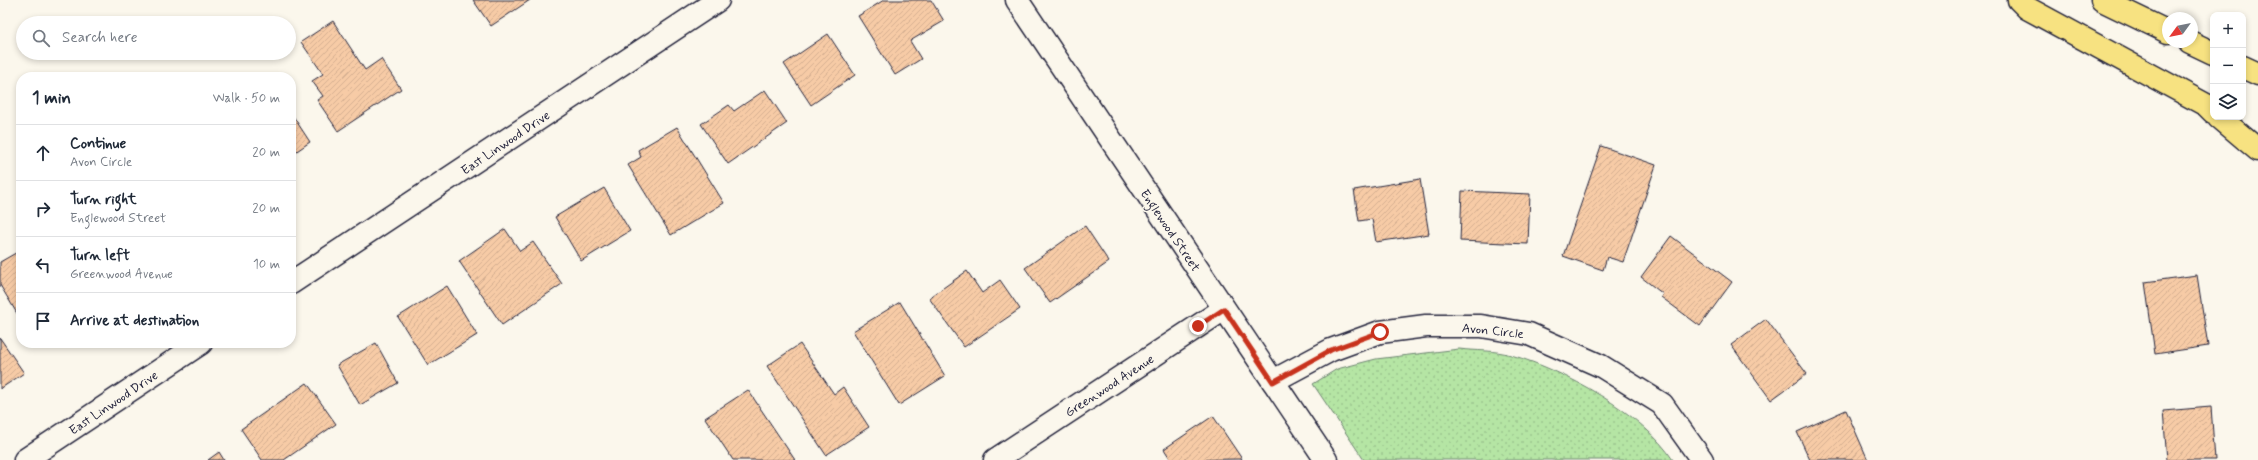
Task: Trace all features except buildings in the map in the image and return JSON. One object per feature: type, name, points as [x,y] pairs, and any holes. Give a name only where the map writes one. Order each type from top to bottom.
[{"type":"highway","points":[[2019,0],[2027,8],[2210,109]]},
{"type":"highway","points":[[2102,0],[2162,29]]},
{"type":"highway","points":[[2198,46],[2210,52]]},
{"type":"highway","points":[[2246,68],[2258,74]]},
{"type":"highway","points":[[2223,120],[2258,150]]},
{"type":"street","name":"East Linwood Drive","points":[[296,280],[718,0]]},
{"type":"street","name":"Englewood Street","points":[[1017,0],[1326,460]]},
{"type":"street","name":"Greenwood Avenue","points":[[995,460],[1224,309]]},
{"type":"street","name":"Avon Circle","points":[[1273,382],[1331,350],[1380,332],[1426,326],[1473,326],[1529,334],[1601,366],[1662,404],[1702,460]]},
{"type":"street","name":"East Linwood Drive","points":[[25,460],[193,348]]},
{"type":"green space","points":[[1459,349],[1505,353],[1532,362],[1578,382],[1623,410],[1660,443],[1673,460],[1364,460],[1313,384],[1337,369],[1376,359]]},
{"type":"route","points":[[1198,326],[1224,309],[1273,382],[1331,350],[1380,332]]}]
